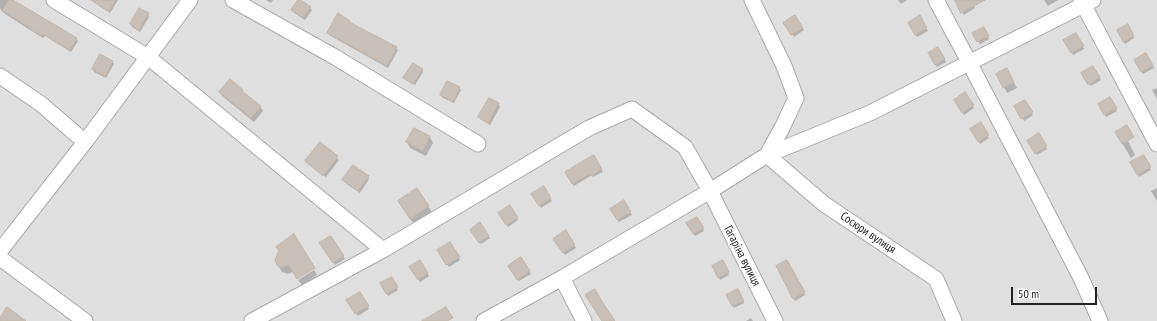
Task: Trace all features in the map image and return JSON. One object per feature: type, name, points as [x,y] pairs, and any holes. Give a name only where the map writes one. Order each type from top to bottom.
[{"type":"street","points":[[54,0],[148,57],[383,250],[252,321]]},
{"type":"street","points":[[0,251],[85,142],[190,0]]},
{"type":"street","points":[[233,0],[335,57],[478,144]]},
{"type":"street","points":[[752,0],[784,66],[796,98],[767,155]]},
{"type":"street","points":[[936,0],[1081,278],[1100,321]]},
{"type":"street","points":[[484,321],[562,278],[710,191],[767,155],[870,113],[1086,2],[1157,144]]},
{"type":"street","points":[[0,76],[41,104],[85,142]]},
{"type":"street","name":"Гагаріна вулиця","points":[[383,250],[589,128],[632,109],[685,147],[710,191],[775,321]]},
{"type":"street","name":"Сосюри вулиця","points":[[767,155],[824,204],[936,279],[954,321]]},
{"type":"street","points":[[0,258],[85,321]]},
{"type":"street","points":[[562,278],[584,321]]},
{"type":"shaded area","points":[[0,0],[1157,0],[1157,321],[0,321]]},
{"type":"building","points":[[9,0],[13,0],[77,38],[70,50],[43,34],[42,36],[28,28],[29,27],[2,11]]},
{"type":"building","points":[[91,0],[116,0],[109,11]]},
{"type":"building","points":[[298,0],[301,0],[311,7],[303,18],[291,10]]},
{"type":"building","points":[[955,0],[985,0],[961,13]]},
{"type":"building","points":[[139,8],[149,13],[139,30],[130,24]]},
{"type":"building","points":[[338,13],[350,21],[349,22],[397,47],[387,66],[327,33]]},
{"type":"building","points":[[795,15],[803,28],[791,35],[783,23]]},
{"type":"building","points":[[920,15],[927,28],[915,35],[908,23]]},
{"type":"building","points":[[1128,24],[1134,36],[1123,42],[1117,30]]},
{"type":"building","points":[[984,27],[989,36],[977,42],[972,33]]},
{"type":"building","points":[[1076,33],[1084,46],[1071,53],[1063,40]]},
{"type":"building","points":[[938,47],[945,59],[935,65],[928,53]]},
{"type":"building","points":[[1146,53],[1153,65],[1141,72],[1134,60]]},
{"type":"building","points":[[100,54],[113,61],[105,76],[92,69]]},
{"type":"building","points":[[413,63],[423,69],[413,84],[403,78]]},
{"type":"building","points":[[1093,66],[1100,77],[1088,85],[1081,73]]},
{"type":"building","points":[[1007,68],[1014,82],[1003,88],[996,74]]},
{"type":"building","points":[[230,79],[261,106],[251,118],[219,92]]},
{"type":"building","points":[[447,81],[460,87],[453,102],[440,95]]},
{"type":"building","points":[[965,92],[974,105],[962,113],[954,100]]},
{"type":"building","points":[[1110,97],[1117,108],[1104,115],[1098,104]]},
{"type":"building","points":[[489,98],[499,103],[488,123],[478,117]]},
{"type":"building","points":[[1025,100],[1033,112],[1021,119],[1014,106]]},
{"type":"building","points":[[981,122],[989,135],[978,142],[970,129]]},
{"type":"building","points":[[1127,125],[1134,137],[1122,144],[1115,132]]},
{"type":"building","points":[[414,128],[430,136],[423,151],[406,142]]},
{"type":"building","points":[[1039,133],[1047,146],[1035,154],[1027,141]]},
{"type":"building","points":[[320,142],[338,156],[323,176],[305,161]]},
{"type":"building","points":[[594,155],[602,169],[591,176],[590,174],[572,184],[565,172]]},
{"type":"building","points":[[1144,155],[1151,167],[1137,175],[1130,162]]},
{"type":"building","points":[[353,165],[369,176],[358,191],[342,180]]},
{"type":"building","points":[[544,186],[551,198],[539,206],[531,194]]},
{"type":"building","points":[[417,188],[429,206],[410,219],[398,201]]},
{"type":"building","points":[[624,200],[631,212],[617,220],[610,209]]},
{"type":"building","points":[[510,205],[518,218],[506,225],[498,213]]},
{"type":"building","points":[[697,217],[704,228],[693,234],[686,223]]},
{"type":"building","points":[[480,222],[489,236],[479,243],[470,230]]},
{"type":"building","points":[[566,230],[575,245],[563,253],[553,239]]},
{"type":"building","points":[[294,234],[315,268],[297,279],[289,265],[279,267],[275,260],[279,251],[276,247]]},
{"type":"building","points":[[331,236],[344,256],[333,263],[319,243]]},
{"type":"building","points":[[450,242],[460,257],[446,265],[437,250]]},
{"type":"building","points":[[521,257],[530,271],[517,280],[508,266]]},
{"type":"building","points":[[420,260],[428,273],[418,280],[409,267]]},
{"type":"building","points":[[723,260],[729,272],[718,278],[712,266]]},
{"type":"building","points":[[787,260],[805,292],[793,299],[776,266]]},
{"type":"building","points":[[392,277],[398,287],[386,294],[380,283]]},
{"type":"building","points":[[595,289],[615,321],[602,321],[585,295]]},
{"type":"building","points":[[738,289],[744,301],[732,306],[726,295]]},
{"type":"building","points":[[360,292],[369,306],[355,314],[346,300]]},
{"type":"building","points":[[7,307],[26,321],[0,321],[0,318]]},
{"type":"building","points":[[446,307],[453,318],[447,321],[422,321]]}]
